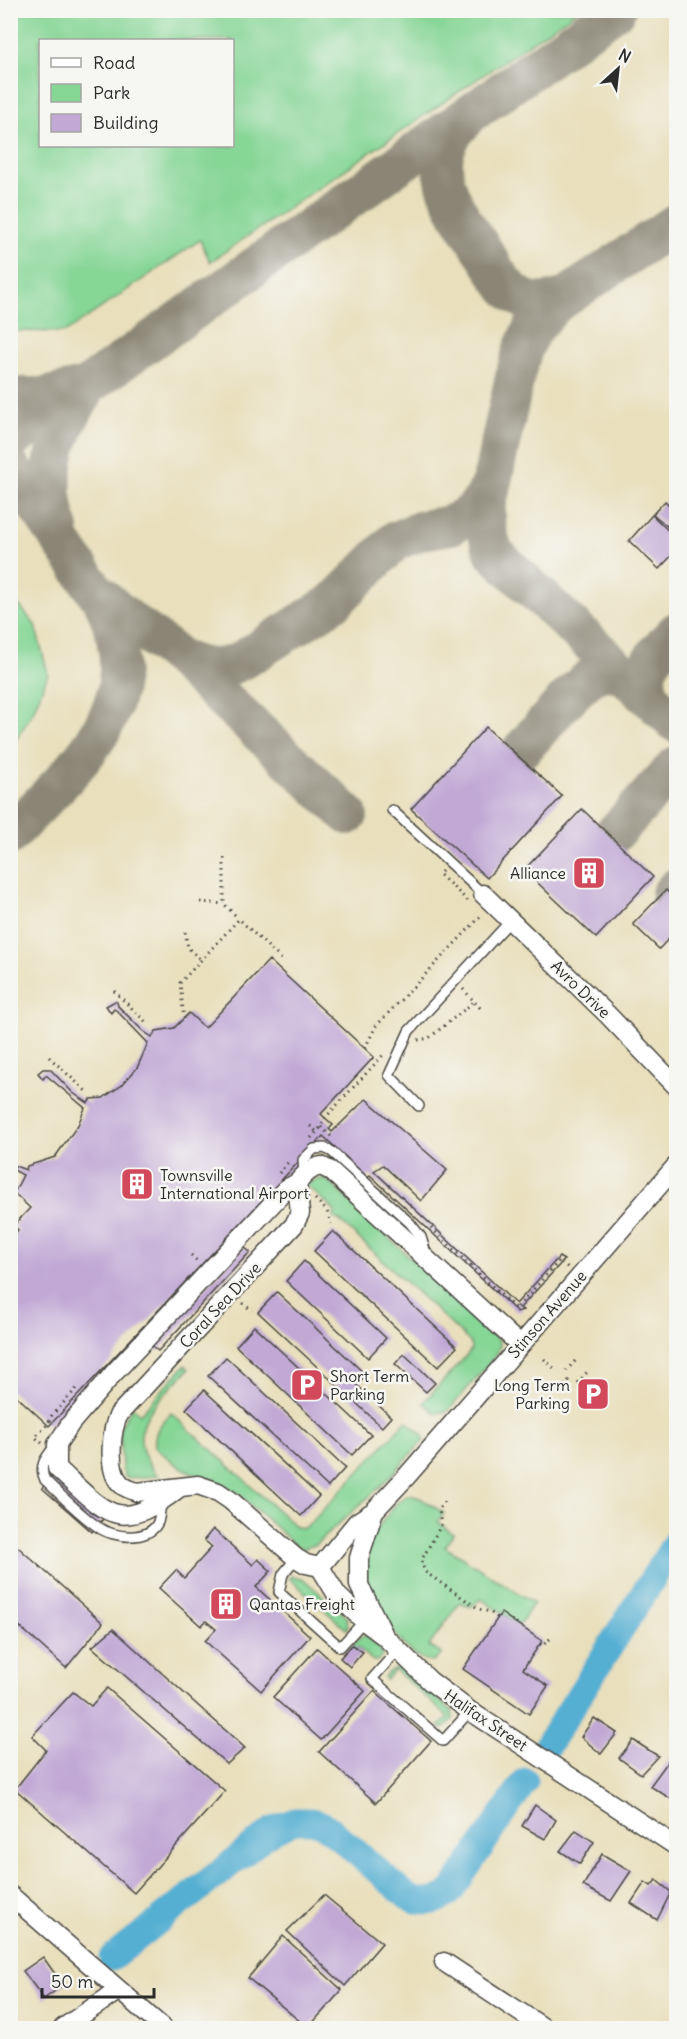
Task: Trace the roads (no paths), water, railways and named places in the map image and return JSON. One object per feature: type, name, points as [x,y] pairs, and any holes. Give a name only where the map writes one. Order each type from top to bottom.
[{"type":"street","name":"Avro Drive","points":[[483,894],[607,1014],[676,1086]]},
{"type":"street","points":[[179,1488],[161,1503],[136,1514],[116,1515],[100,1508],[57,1468],[57,1444],[71,1423],[113,1374],[286,1189],[301,1179],[309,1170],[321,1166],[332,1171],[520,1345]]},
{"type":"street","name":"Stinson Avenue","points":[[320,1567],[357,1522],[374,1511],[676,1166]]},
{"type":"street","name":"Coral Sea Drive","points":[[301,1179],[300,1214],[294,1225],[119,1414],[111,1437],[115,1474],[120,1483],[137,1492],[198,1485],[218,1492],[296,1558],[306,1564],[320,1567]]},
{"type":"street","points":[[374,1511],[361,1551],[358,1570],[359,1585],[384,1636]]},
{"type":"street","name":"Halifax Street","points":[[320,1567],[337,1595],[364,1621],[384,1636],[430,1682],[470,1711],[676,1846]]},
{"type":"street","points":[[10,1895],[163,2028]]},
{"type":"street","points":[[444,1962],[544,2028]]},
{"type":"street","points":[[63,2028],[119,1990]]},
{"type":"lane","points":[[392,810],[483,894]]},
{"type":"lane","points":[[419,1106],[389,1075],[409,1031],[511,920]]},
{"type":"lane","points":[[296,1558],[283,1574],[279,1592],[340,1647],[364,1621]]},
{"type":"lane","points":[[397,1651],[372,1679],[443,1741],[470,1711]]},
{"type":"waterway","points":[[547,1746],[676,1542]]},
{"type":"waterway","points":[[112,1958],[273,1830],[295,1821],[312,1821],[324,1825],[408,1897],[426,1902],[442,1898],[452,1890],[525,1781]]},
{"type":"place","name":"Alliance","points":[[589,873]]},
{"type":"place","name":"Townsville International Airport","points":[[137,1184]]},
{"type":"place","name":"Short Term Parking","points":[[307,1385]]},
{"type":"place","name":"Long Term Parking","points":[[593,1394]]},
{"type":"place","name":"Qantas Freight","points":[[226,1604]]}]
